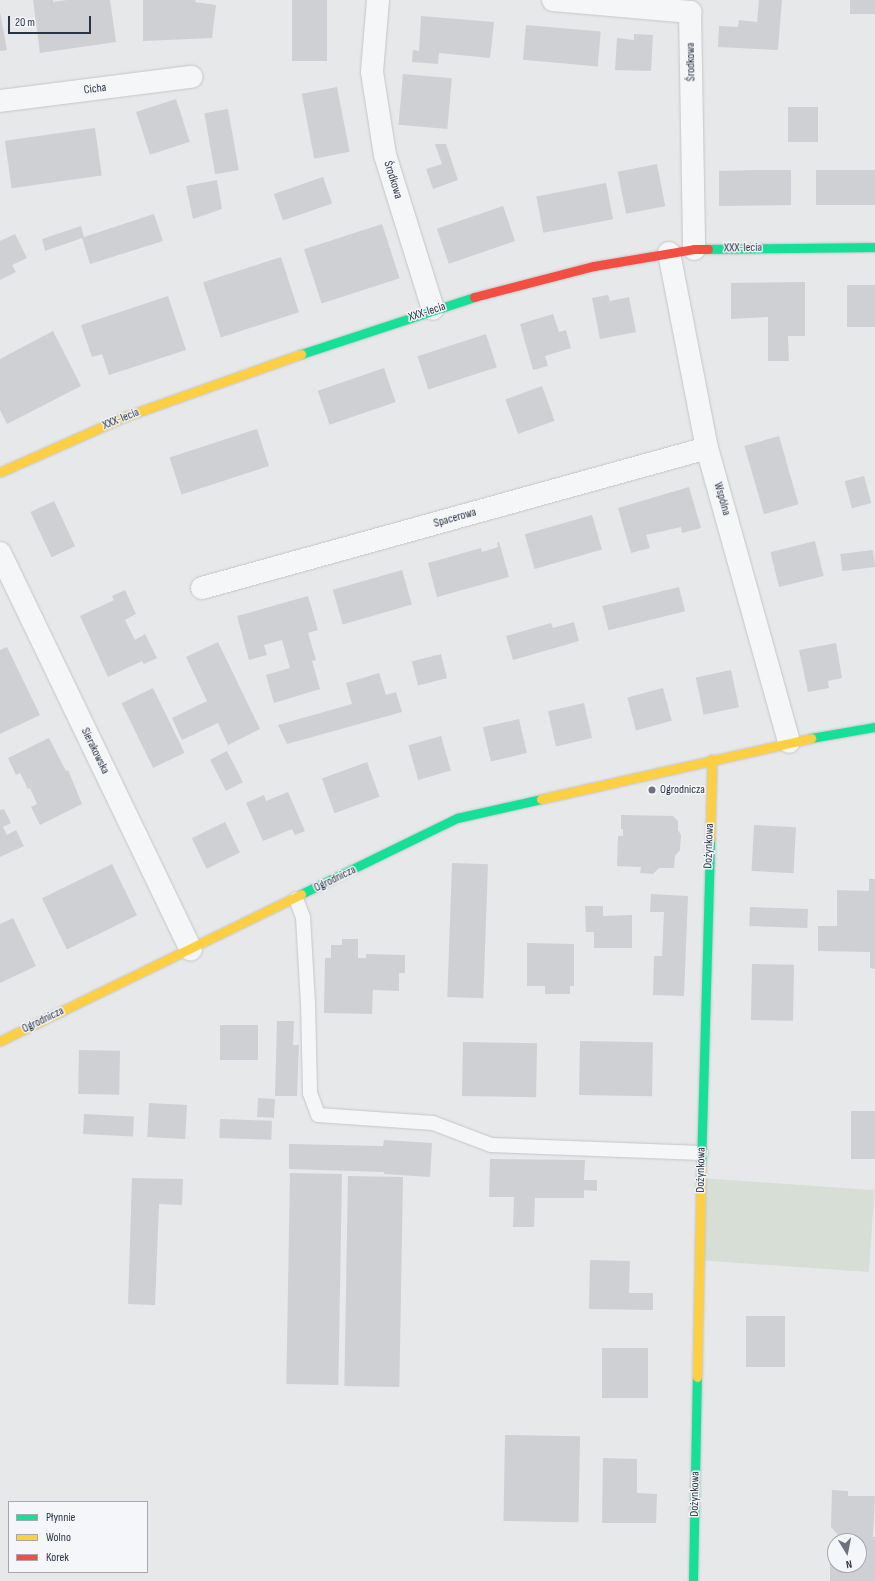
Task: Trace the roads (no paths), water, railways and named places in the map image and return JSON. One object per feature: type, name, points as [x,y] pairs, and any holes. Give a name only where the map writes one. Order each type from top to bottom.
[{"type":"street","name":"Środkowa","points":[[378,0],[372,72],[385,155],[433,309]]},
{"type":"street","name":"Środkowa","points":[[553,0],[690,12],[694,249]]},
{"type":"street","name":"Cicha","points":[[0,101],[191,77]]},
{"type":"street","name":"XXX-lecia","points":[[0,472],[124,416],[433,309],[491,291],[549,276],[594,266],[694,249],[875,247]]},
{"type":"street","name":"Wspólna","points":[[669,253],[707,448],[790,742]]},
{"type":"street","name":"Spacerowa","points":[[202,588],[707,448]]},
{"type":"street","name":"Sierakowska","points":[[0,553],[190,949]]},
{"type":"street","name":"Ogrodnicza","points":[[0,1041],[296,898],[457,818],[712,759],[875,726]]},
{"type":"street","name":"Dożynkowa","points":[[693,1581],[701,1153],[712,759]]},
{"type":"lane","points":[[296,898],[304,917],[310,1093],[318,1115],[433,1123],[491,1145],[701,1153]]},
{"type":"place","name":"Ogrodnicza","points":[[652,790]]}]
